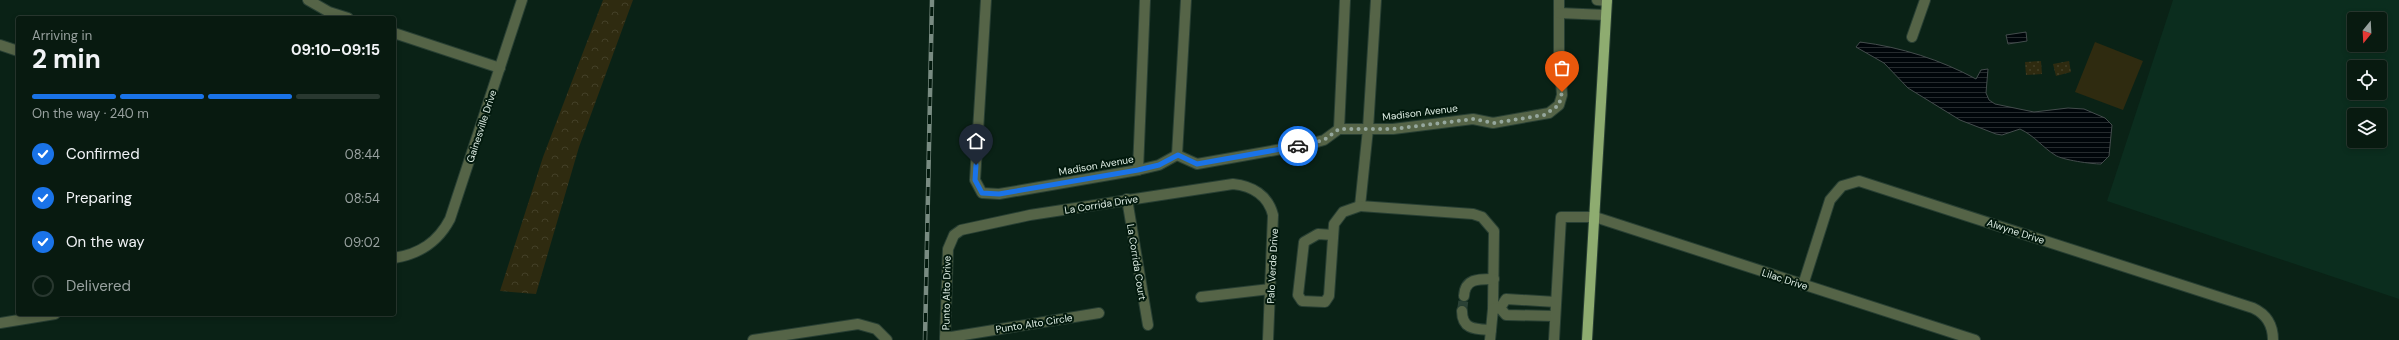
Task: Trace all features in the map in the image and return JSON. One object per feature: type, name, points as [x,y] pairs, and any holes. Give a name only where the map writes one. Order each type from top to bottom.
[{"type":"main road","points":[[1587,340],[1607,0]]},
{"type":"street","points":[[308,0],[329,12],[342,16]]},
{"type":"street","name":"Gainesville Drive","points":[[396,258],[413,254],[428,246],[442,232],[450,219],[522,0]]},
{"type":"street","name":"Madison Avenue","points":[[986,0],[975,180],[984,193],[999,194],[1138,170],[1159,165],[1178,155]]},
{"type":"street","points":[[1138,170],[1145,0]]},
{"type":"street","points":[[1186,0],[1178,155],[1197,164],[1310,144],[1324,140],[1339,129],[1345,0]]},
{"type":"street","points":[[1360,206],[1368,129],[1376,0]]},
{"type":"street","name":"Madison Avenue","points":[[1339,129],[1393,129],[1465,119],[1494,123],[1549,113],[1559,105],[1562,96],[1559,52],[1559,0]]},
{"type":"street","points":[[1597,0],[1607,0]]},
{"type":"street","points":[[1912,36],[1925,0]]},
{"type":"street","points":[[1559,13],[1606,15]]},
{"type":"street","points":[[396,34],[500,68]]},
{"type":"street","points":[[0,45],[16,50]]},
{"type":"street","name":"Alwyne Drive","points":[[1803,284],[1832,196],[1842,186],[1850,183],[1864,182],[2253,308],[2264,315],[2269,322],[2273,340]]},
{"type":"street","name":"La Corrida Drive","points":[[949,247],[954,235],[961,230],[1030,215],[1232,184],[1246,186],[1262,194]]},
{"type":"street","name":"Palo Verde Drive","points":[[1262,194],[1270,206],[1274,219],[1268,340]]},
{"type":"street","name":"La Corrida Court","points":[[1127,199],[1148,325]]},
{"type":"street","points":[[1333,235],[1318,234],[1304,242],[1298,295],[1302,301],[1325,302],[1329,296],[1334,224],[1343,212],[1360,206],[1463,213],[1482,217],[1494,231],[1494,279],[1496,309],[1491,335],[1467,327],[1463,323],[1462,310]]},
{"type":"street","name":"Lilac Drive","points":[[1556,302],[1561,217],[1595,217],[1975,340]]},
{"type":"street","name":"Punto Alto Drive","points":[[945,339],[949,247]]},
{"type":"street","points":[[1464,296],[1464,287],[1469,282],[1477,279],[1494,279]]},
{"type":"street","points":[[1201,297],[1270,289]]},
{"type":"street","points":[[1496,309],[1506,299],[1556,302],[1554,340]]},
{"type":"street","points":[[1496,309],[1506,315],[1556,316]]},
{"type":"street","name":"Punto Alto Circle","points":[[945,339],[1099,313]]},
{"type":"street","points":[[0,323],[38,316]]},
{"type":"street","points":[[753,340],[858,324],[871,326],[884,336]]},
{"type":"shaded area","points":[[2173,0],[2399,0],[2399,299],[2107,201]]},
{"type":"shaded area","points":[[2026,32],[2027,41],[2008,44],[2006,35]]},
{"type":"shaded area","points":[[1860,42],[1890,47],[1920,55],[1963,72],[1976,79],[1981,70],[1988,69],[1986,93],[1989,100],[1995,104],[2034,112],[2068,108],[2084,109],[2105,118],[2112,125],[2109,156],[2101,164],[2064,159],[2046,149],[2030,135],[2020,129],[2002,135],[1960,120],[1908,88],[1884,63],[1856,47]]},
{"type":"green space","points":[[603,0],[633,0],[579,147],[536,294],[500,291],[543,157]]},
{"type":"green space","points":[[2095,42],[2143,61],[2123,110],[2075,92]]},
{"type":"green space","points":[[2041,61],[2042,74],[2026,75],[2025,62]]},
{"type":"green space","points":[[2069,61],[2071,72],[2056,76],[2053,64]]},
{"type":"tunnel","points":[[1462,311],[1464,296]]},
{"type":"railway","points":[[925,340],[932,0]]},
{"type":"way so far","points":[[1298,146],[1324,140],[1339,129],[1393,129],[1465,119],[1494,123],[1544,115],[1559,105],[1562,99],[1562,92]]},
{"type":"route","points":[[976,165],[975,180],[982,193],[999,194],[1138,170],[1159,165],[1178,155],[1197,164],[1298,146]]}]
